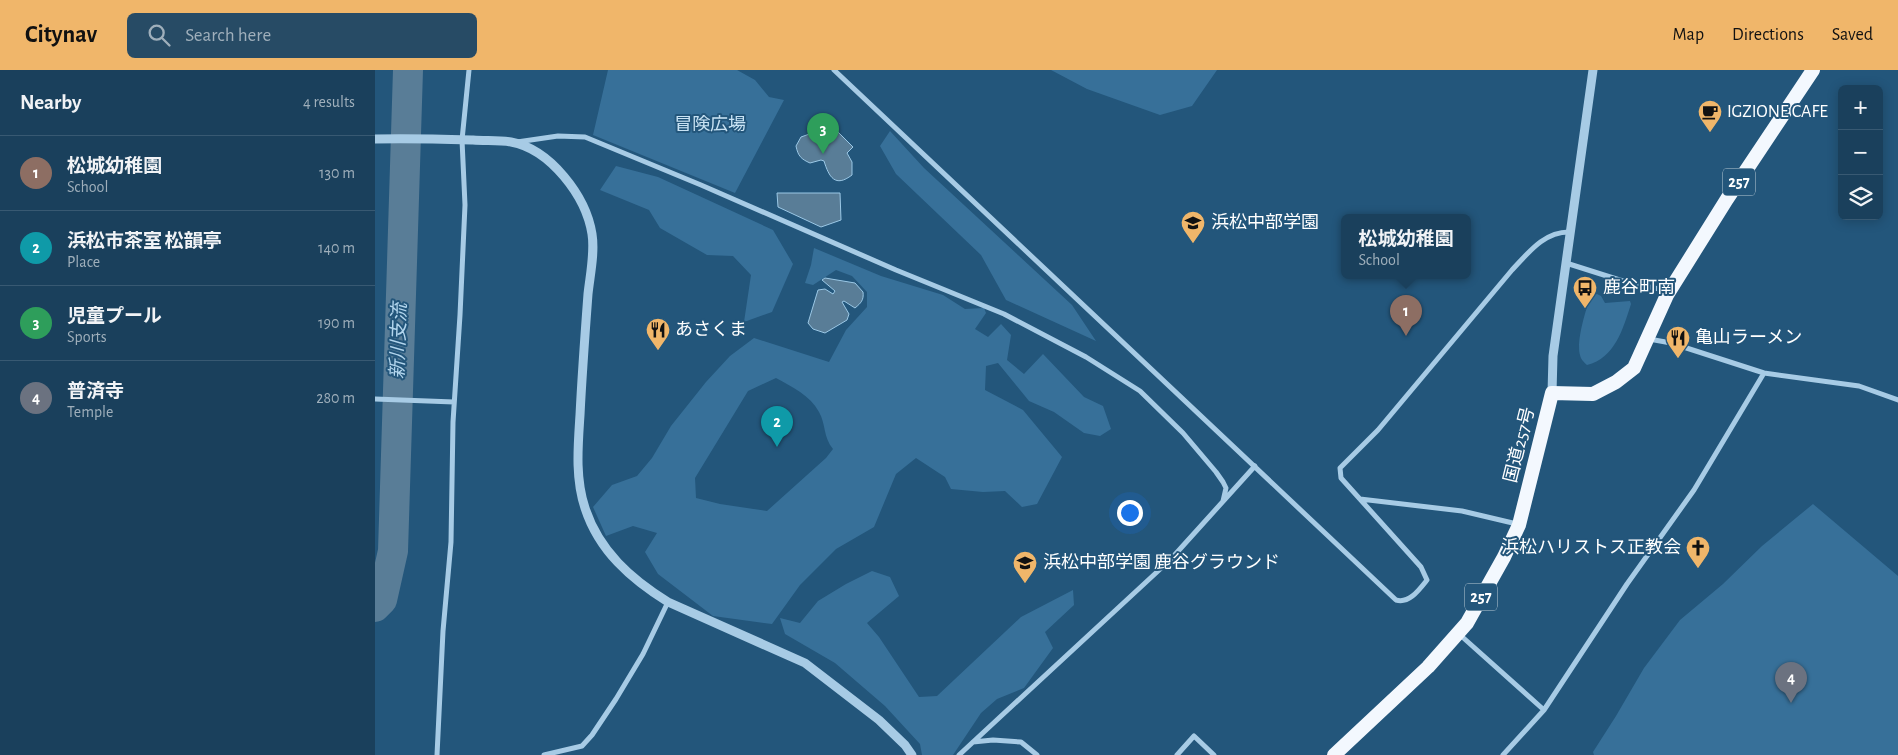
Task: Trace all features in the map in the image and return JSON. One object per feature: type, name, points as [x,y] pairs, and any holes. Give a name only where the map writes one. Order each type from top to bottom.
[{"type":"highway","name":"国道257号","points":[[1337,754],[1428,667],[1467,623],[1504,557],[1519,525],[1552,393],[1593,394],[1616,382],[1634,368],[1649,339],[1667,295],[1811,71]]},
{"type":"street","points":[[437,755],[443,627],[451,542],[454,402],[461,315],[465,205],[462,140],[469,70]]},
{"type":"street","points":[[834,70],[1396,600],[1406,601],[1427,580],[1421,567],[1341,478],[1340,468],[1378,430],[1536,245],[1548,237],[1561,232],[1569,232]]},
{"type":"street","points":[[1552,393],[1553,356],[1593,70]]},
{"type":"street","points":[[375,138],[418,137],[512,142],[558,136],[585,138],[1004,314],[1086,357],[1140,391],[1183,433],[1217,472],[1226,488],[1223,501]]},
{"type":"street","points":[[512,142],[539,155],[560,173],[585,209],[592,236],[579,444],[579,479],[584,506],[596,534],[612,556],[641,583],[668,602],[805,663],[879,720],[913,755]]},
{"type":"street","points":[[1566,263],[1625,282],[1659,289],[1667,295]]},
{"type":"street","points":[[1649,339],[1671,343],[1764,373],[1859,386],[1898,400]]},
{"type":"street","points":[[1503,755],[1544,710],[1627,584],[1694,490],[1764,373]]},
{"type":"street","points":[[375,399],[454,402]]},
{"type":"street","points":[[959,755],[1171,559],[1255,466]]},
{"type":"street","points":[[1360,499],[1462,511],[1519,525]]},
{"type":"street","points":[[544,755],[582,746],[592,735],[643,654],[668,602]]},
{"type":"street","points":[[1458,633],[1544,710]]},
{"type":"street","points":[[1177,755],[1193,736],[1214,755]]},
{"type":"street","points":[[973,742],[993,740],[1021,742],[1037,755]]},
{"type":"green space","name":"冒険広場","points":[[608,70],[737,70],[755,80],[769,97],[784,100],[735,193],[593,135]]},
{"type":"green space","points":[[1051,70],[1217,70],[1192,106],[1160,115],[1087,89]]},
{"type":"green space","points":[[890,131],[924,168],[1072,305],[1096,341],[1006,300],[981,255],[896,174],[880,146]]},
{"type":"green space","points":[[616,166],[658,177],[773,230],[793,264],[772,312],[744,322],[751,275],[733,256],[707,255],[660,228],[649,210],[600,190]]},
{"type":"green space","points":[[814,248],[881,276],[943,295],[965,309],[984,308],[986,313],[975,329],[988,337],[1001,324],[1011,335],[1007,360],[1024,374],[1043,354],[1084,397],[1103,406],[1111,429],[1100,436],[1084,433],[1054,412],[1029,401],[998,363],[986,366],[985,390],[1023,410],[1062,457],[1037,504],[1022,507],[1005,491],[983,492],[951,489],[945,477],[916,458],[896,474],[874,527],[836,549],[800,585],[772,624],[713,616],[658,574],[645,552],[657,533],[633,526],[606,536],[593,507],[612,485],[637,476],[652,458],[671,426],[706,382],[730,356],[754,338],[829,362],[846,330],[867,307],[867,292],[852,276],[836,270],[813,285],[805,283]],"holes":[[[776,378],[811,401],[821,417],[828,440],[833,449],[826,458],[767,511],[720,504],[696,498],[695,478],[748,391]]]},
{"type":"green space","points":[[1597,294],[1601,296],[1605,303],[1630,301],[1631,304],[1617,341],[1605,356],[1587,365],[1580,355],[1580,334],[1591,296]]},
{"type":"green space","points":[[1813,504],[1898,576],[1898,755],[1594,755],[1593,752],[1644,668],[1680,620],[1723,584],[1762,546]]},
{"type":"green space","points":[[872,571],[890,577],[899,596],[867,623],[879,637],[919,697],[937,696],[1021,617],[1073,590],[1074,605],[1045,632],[1053,648],[1024,688],[997,699],[981,713],[953,755],[922,755],[920,744],[885,706],[835,663],[785,634],[780,618],[800,623],[818,601]]},
{"type":"shaded area","points":[[829,127],[835,129],[853,147],[847,153],[852,162],[852,175],[841,181],[833,179],[824,161],[810,163],[802,158],[796,146],[801,137]]},
{"type":"shaded area","points":[[777,193],[840,193],[841,220],[821,227],[778,207]]},
{"type":"shaded area","points":[[825,278],[855,283],[863,292],[863,297],[862,301],[855,308],[844,301],[842,302],[849,314],[847,320],[825,333],[813,329],[808,323],[818,290],[825,289],[833,294],[835,291],[822,280]]},
{"type":"waterway","name":"新川支流","points":[[375,607],[382,600],[393,551],[408,70]]},
{"type":"place","name":"IGZIONE CAFE","points":[[1710,133]]},
{"type":"place","name":"児童プール","points":[[823,154]]},
{"type":"place","name":"浜松中部学園","points":[[1193,244]]},
{"type":"place","name":"鹿谷町南","points":[[1585,309]]},
{"type":"place","name":"松城幼稚園","points":[[1406,336]]},
{"type":"place","name":"あさくま","points":[[658,351]]},
{"type":"place","name":"亀山ラーメン","points":[[1678,359]]},
{"type":"place","name":"浜松市茶室 松韻亭","points":[[777,447]]},
{"type":"place","name":"浜松ハリストス正教会","points":[[1698,569]]},
{"type":"place","name":"浜松中部学園 鹿谷グラウンド","points":[[1025,584]]},
{"type":"place","name":"普済寺","points":[[1791,703]]}]
